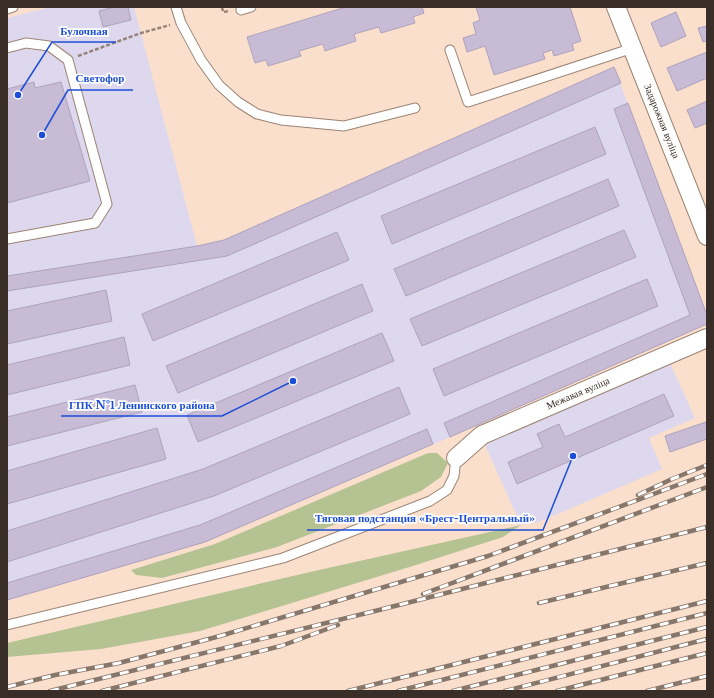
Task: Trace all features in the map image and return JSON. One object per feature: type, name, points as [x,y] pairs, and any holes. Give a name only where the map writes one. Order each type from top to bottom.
[{"type":"street","name":"Задарожная вуліца","points":[[616,7],[707,236]]},
{"type":"street","name":"Межавая вуліца","points":[[456,458],[482,435],[707,338]]},
{"type":"lane","points":[[7,9],[13,7]]},
{"type":"lane","points":[[176,7],[181,22],[201,60],[219,85],[238,102],[257,114],[281,120],[344,126],[415,108]]},
{"type":"lane","points":[[241,10],[251,7]]},
{"type":"lane","points":[[7,48],[26,44],[49,46],[68,60],[107,204],[95,223],[7,239]]},
{"type":"lane","points":[[450,50],[468,102],[633,48]]},
{"type":"lane","points":[[7,625],[282,558],[430,501],[447,490],[454,476],[456,458]]},
{"type":"path","points":[[68,60],[141,33],[181,22]]},
{"type":"shaded area","points":[[51,7],[134,7],[197,246],[224,240],[614,67],[707,315],[707,324],[441,441],[205,542],[7,600],[7,18]]},
{"type":"shaded area","points":[[669,361],[695,418],[649,438],[662,469],[539,522],[521,525],[484,443]]},
{"type":"green space","points":[[428,453],[437,453],[448,463],[441,477],[421,491],[277,547],[162,578],[136,575],[131,570],[215,544]]},
{"type":"green space","points":[[521,525],[503,537],[200,631],[101,649],[7,657],[7,643],[310,572]]},
{"type":"building","points":[[114,7],[128,7],[131,20],[103,27],[99,11]]},
{"type":"building","points":[[346,7],[422,7],[424,13],[413,17],[415,23],[381,33],[379,27],[354,34],[356,41],[325,51],[323,44],[299,51],[301,56],[268,66],[266,60],[255,63],[247,37]]},
{"type":"building","points":[[476,7],[570,7],[581,41],[572,44],[574,50],[554,56],[552,50],[543,53],[545,59],[494,75],[485,46],[467,52],[463,38],[476,34],[473,23],[480,20]]},
{"type":"building","points":[[676,12],[686,36],[661,47],[651,23]]},
{"type":"building","points":[[707,26],[707,41],[703,42],[698,28]]},
{"type":"building","points":[[707,52],[707,78],[677,91],[667,68]]},
{"type":"building","points":[[614,67],[621,83],[227,256],[7,291],[7,276],[197,246],[224,240]]},
{"type":"building","points":[[34,82],[35,88],[61,82],[90,181],[7,203],[7,89]]},
{"type":"building","points":[[707,101],[707,123],[695,128],[687,110]]},
{"type":"building","points":[[628,103],[707,315],[707,324],[450,437],[444,423],[690,315],[614,109]]},
{"type":"building","points":[[595,127],[606,154],[392,244],[381,216]]},
{"type":"building","points":[[608,179],[619,206],[406,296],[394,269]]},
{"type":"building","points":[[624,230],[636,257],[422,346],[410,319]]},
{"type":"building","points":[[337,232],[349,260],[153,341],[142,314]]},
{"type":"building","points":[[647,279],[658,306],[444,396],[433,369]]},
{"type":"building","points":[[362,284],[373,311],[178,393],[166,366]]},
{"type":"building","points":[[106,290],[112,321],[7,344],[7,311]]},
{"type":"building","points":[[382,333],[394,361],[198,442],[187,415]]},
{"type":"building","points":[[124,337],[130,365],[7,395],[7,365]]},
{"type":"building","points":[[135,385],[142,412],[7,446],[7,417]]},
{"type":"building","points":[[399,387],[410,414],[214,496],[7,562],[7,531],[203,469]]},
{"type":"building","points":[[664,394],[674,416],[517,484],[508,462],[543,447],[537,434],[559,424],[565,437]]},
{"type":"building","points":[[706,422],[707,439],[670,452],[665,436]]},
{"type":"building","points":[[157,428],[166,459],[7,504],[7,471]]},
{"type":"building","points":[[427,429],[433,444],[205,542],[7,600],[7,583],[200,525]]},
{"type":"railway","points":[[638,495],[707,465]]},
{"type":"railway","points":[[7,687],[55,675],[119,663],[220,636],[488,556],[707,474]]},
{"type":"railway","points":[[423,594],[707,487]]},
{"type":"railway","points":[[50,691],[707,527]]},
{"type":"railway","points":[[539,603],[707,563]]},
{"type":"railway","points":[[348,691],[707,601]]},
{"type":"railway","points":[[398,691],[707,613]]},
{"type":"railway","points":[[102,691],[281,646],[338,625]]},
{"type":"railway","points":[[453,691],[707,627]]},
{"type":"railway","points":[[505,691],[707,639]]},
{"type":"railway","points":[[557,691],[707,653]]},
{"type":"railway","points":[[647,691],[707,676]]},
{"type":"place","name":"Булочная","points":[[18,95]]},
{"type":"place","name":"Светофор","points":[[42,135]]},
{"type":"place","name":"ГПК №1 Ленинского района","points":[[293,381]]},
{"type":"place","name":"Тяговая подстанция «Брест-Центральный»","points":[[573,456]]}]
